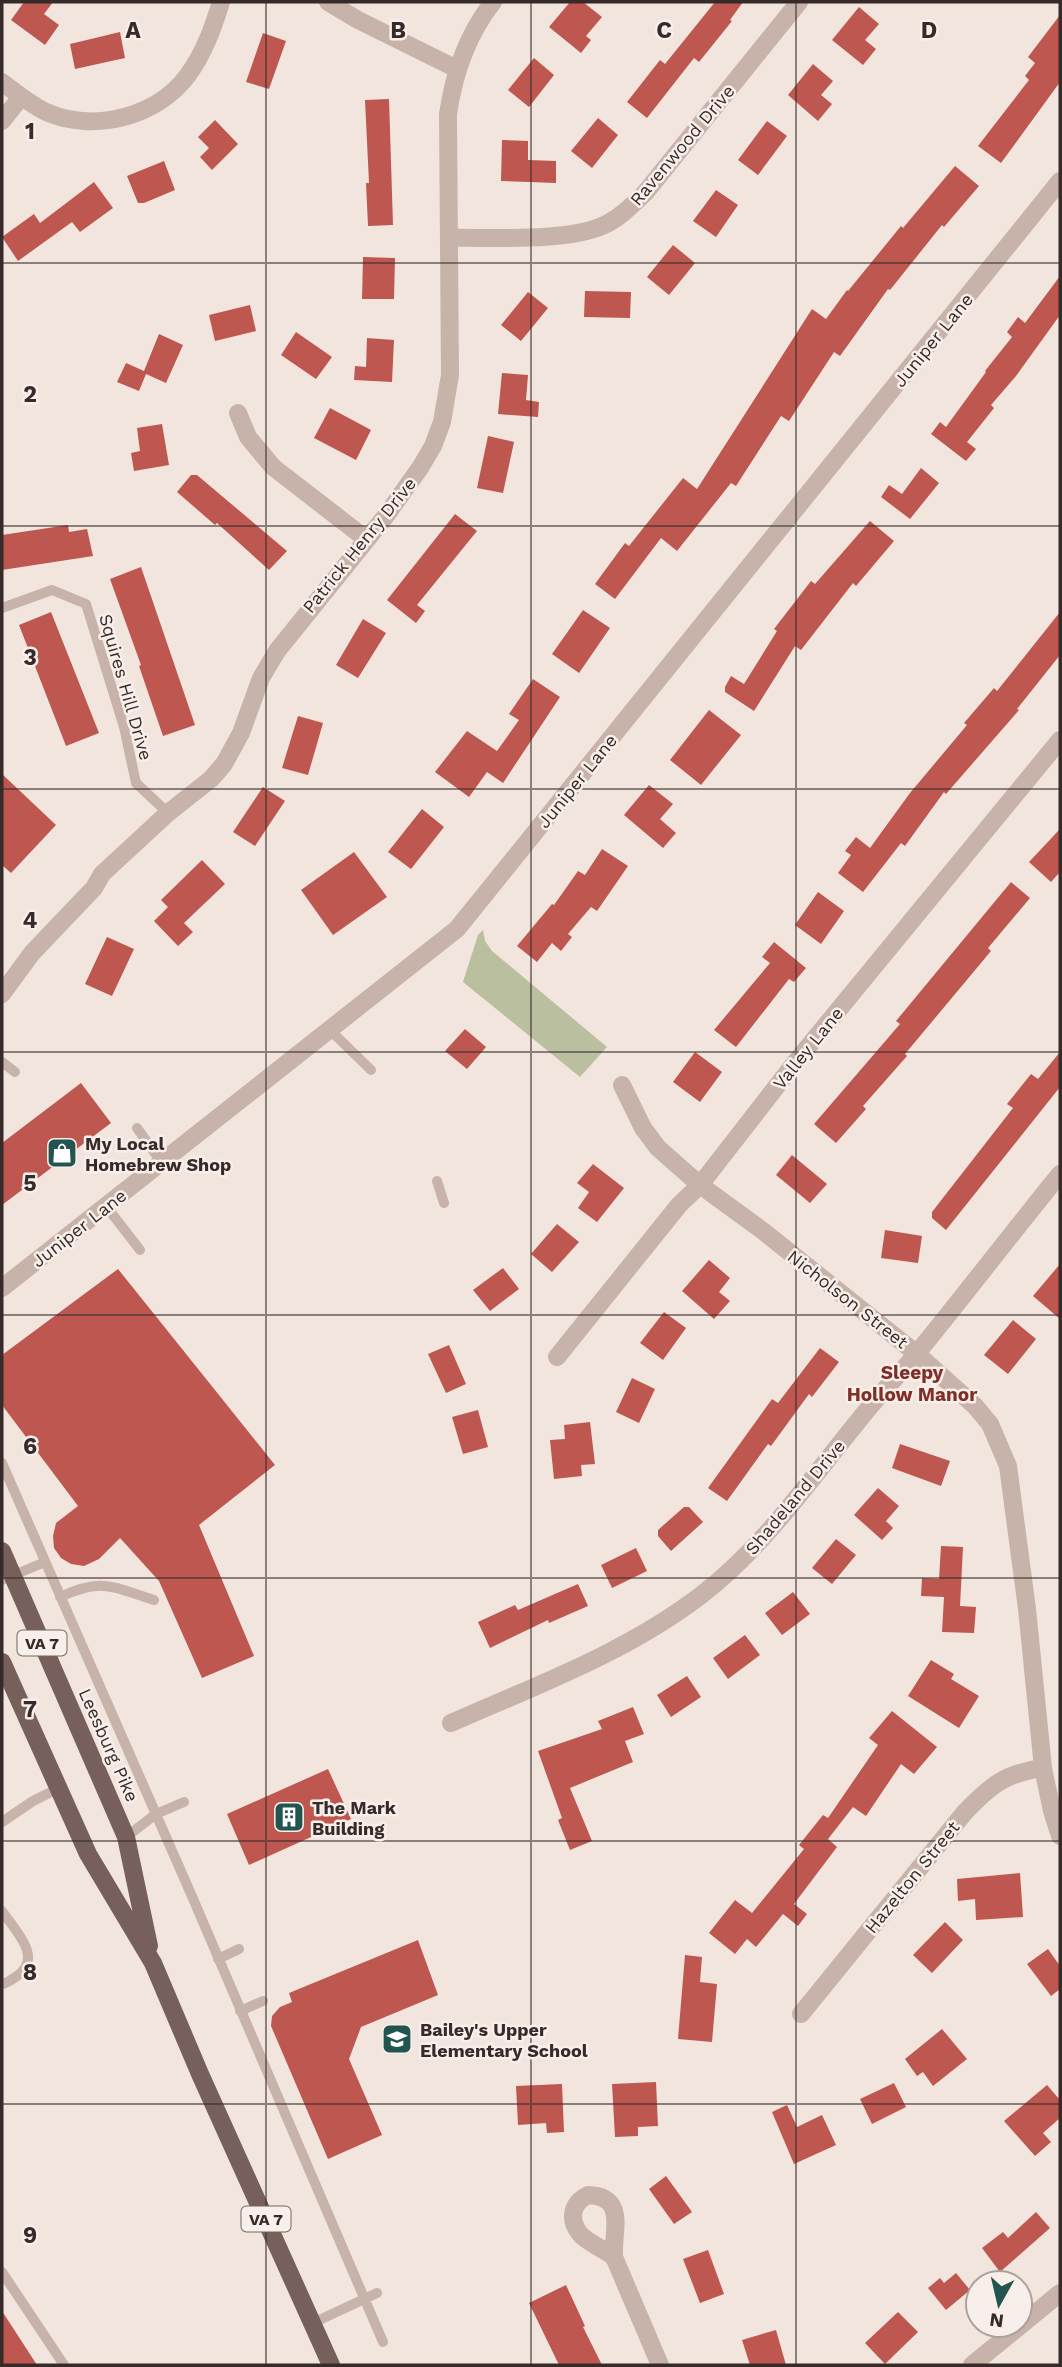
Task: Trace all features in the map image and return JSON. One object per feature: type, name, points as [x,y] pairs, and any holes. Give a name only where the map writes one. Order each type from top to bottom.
[{"type":"main road","name":"Leesburg Pike","points":[[2,1551],[7,1577],[126,1837],[153,1963]]},
{"type":"main road","name":"Leesburg Pike","points":[[2,1662],[88,1854],[153,1963],[331,2365]]},
{"type":"street","points":[[2,82],[21,97],[64,118],[84,121],[114,120],[133,115],[156,104],[187,77],[200,57],[221,2]]},
{"type":"street","points":[[328,2],[358,20],[457,69]]},
{"type":"street","name":"Patrick Henry Drive","points":[[2,992],[32,953],[94,888],[102,874],[168,813],[211,779],[224,764],[241,733],[261,678],[277,651],[366,539],[420,468],[433,446],[442,422],[450,375],[447,125],[452,86],[467,45],[494,2]]},
{"type":"street","name":"Ravenwood Drive","points":[[449,238],[588,232],[616,218],[645,193],[799,2]]},
{"type":"street","points":[[2,121],[21,97]]},
{"type":"street","name":"Juniper Lane","points":[[2,1289],[457,929],[1060,181]]},
{"type":"street","points":[[237,413],[248,436],[273,467],[366,539]]},
{"type":"street","name":"Valley Lane","points":[[557,1357],[679,1205],[700,1185],[794,1064],[1060,740]]},
{"type":"street","name":"Nicholson Street","points":[[622,1085],[643,1128],[658,1148],[700,1185],[763,1231],[917,1353],[975,1406],[990,1424],[1008,1466],[1027,1609],[1043,1768],[1060,1836]]},
{"type":"street","name":"Shadeland Drive","points":[[451,1723],[605,1656],[647,1632],[700,1596],[735,1566],[787,1509],[917,1353],[1060,1174]]},
{"type":"street","name":"Hazelton Street","points":[[800,2014],[965,1812],[986,1790],[1006,1777],[1043,1768]]},
{"type":"street","points":[[614,2256],[660,2365]]},
{"type":"street","points":[[972,2365],[1060,2293]]},
{"type":"lane","name":"Squires Hill Drive","points":[[2,608],[52,590],[86,604],[124,727],[136,783],[168,813]]},
{"type":"lane","points":[[330,1030],[371,1070]]},
{"type":"lane","points":[[2,1062],[15,1072]]},
{"type":"lane","points":[[137,1128],[162,1163]]},
{"type":"lane","points":[[437,1181],[444,1203]]},
{"type":"lane","points":[[106,1206],[140,1250]]},
{"type":"lane","points":[[2,1463],[383,2342]]},
{"type":"lane","points":[[7,1577],[45,1562]]},
{"type":"lane","points":[[60,1597],[81,1588],[103,1584],[154,1600]]},
{"type":"lane","points":[[2,1822],[33,1801],[59,1788]]},
{"type":"lane","points":[[126,1837],[156,1814],[184,1802]]},
{"type":"lane","points":[[2,1910],[27,1947],[30,1960],[25,1971],[2,1984]]},
{"type":"lane","points":[[218,1958],[239,1949]]},
{"type":"lane","points":[[240,2011],[263,2001]]},
{"type":"lane","points":[[2,2272],[64,2365]]},
{"type":"lane","points":[[313,2323],[377,2293]]},
{"type":"green space","points":[[483,930],[485,941],[492,951],[607,1047],[580,1077],[463,982],[478,935]]},
{"type":"building","points":[[24,2],[53,2],[44,14],[59,25],[45,45],[11,20]]},
{"type":"building","points":[[570,2],[583,2],[602,17],[586,36],[591,40],[581,53],[549,27]]},
{"type":"building","points":[[715,2],[743,2],[730,20],[732,21],[699,62],[694,58],[647,118],[627,102],[660,60],[665,64]]},
{"type":"building","points":[[859,7],[879,24],[865,40],[876,49],[863,65],[832,40]]},
{"type":"building","points":[[1060,15],[1060,82],[1001,163],[978,146],[1029,80],[1025,76],[1035,63],[1028,57]]},
{"type":"building","points":[[120,32],[125,58],[75,69],[70,44]]},
{"type":"building","points":[[263,33],[286,41],[269,89],[246,82]]},
{"type":"building","points":[[534,58],[554,75],[529,107],[508,90]]},
{"type":"building","points":[[813,64],[833,81],[821,95],[832,104],[818,121],[788,95]]},
{"type":"building","points":[[389,99],[393,225],[368,226],[365,100]]},
{"type":"building","points":[[598,118],[618,135],[592,168],[571,151]]},
{"type":"building","points":[[215,120],[238,144],[212,170],[200,157],[209,148],[198,137]]},
{"type":"building","points":[[767,121],[787,136],[758,175],[738,160]]},
{"type":"building","points":[[502,140],[528,141],[528,160],[556,161],[556,183],[501,181]]},
{"type":"building","points":[[164,161],[175,190],[138,203],[127,176]]},
{"type":"building","points":[[955,166],[979,186],[944,227],[942,225],[890,290],[888,289],[840,356],[834,352],[789,421],[781,416],[736,486],[731,483],[677,551],[661,538],[615,599],[595,584],[625,543],[629,546],[683,478],[697,489],[812,309],[826,319],[847,290]]},
{"type":"building","points":[[94,182],[113,208],[80,232],[72,222],[18,261],[2,237],[34,214],[40,223]]},
{"type":"building","points":[[716,190],[738,205],[716,237],[693,221]]},
{"type":"building","points":[[673,245],[695,263],[669,295],[647,277]]},
{"type":"building","points":[[363,257],[395,258],[394,299],[362,299]]},
{"type":"building","points":[[1060,276],[1060,315],[1016,376],[991,405],[994,408],[967,442],[976,449],[966,461],[931,434],[940,422],[946,427],[1012,337],[1007,332],[1018,317],[1025,323]]},
{"type":"building","points":[[585,291],[631,292],[630,318],[584,317]]},
{"type":"building","points":[[528,292],[548,308],[521,341],[501,325]]},
{"type":"building","points":[[250,305],[256,331],[215,341],[209,315]]},
{"type":"building","points":[[296,332],[332,357],[316,379],[281,355]]},
{"type":"building","points":[[159,334],[183,345],[166,383],[146,374],[139,391],[117,382],[126,363],[144,371]]},
{"type":"building","points":[[367,338],[394,340],[392,382],[354,380],[355,366],[366,367]]},
{"type":"building","points":[[502,373],[528,375],[526,400],[539,402],[538,417],[498,414]]},
{"type":"building","points":[[330,408],[371,430],[356,460],[314,438]]},
{"type":"building","points":[[162,424],[169,465],[134,471],[131,453],[140,451],[137,428]]},
{"type":"building","points":[[488,436],[514,442],[503,493],[477,488]]},
{"type":"building","points":[[921,468],[939,483],[910,519],[881,497],[889,485],[902,494]]},
{"type":"building","points":[[191,475],[197,475],[287,551],[269,570],[217,523],[215,525],[177,492]]},
{"type":"building","points":[[455,514],[477,531],[417,605],[425,611],[416,623],[387,600]]},
{"type":"building","points":[[870,521],[894,541],[856,586],[853,583],[801,650],[795,646],[754,711],[725,692],[731,676],[744,684],[777,631],[774,629],[811,581],[815,584]]},
{"type":"building","points":[[68,525],[69,532],[87,529],[93,556],[2,570],[2,535]]},
{"type":"building","points":[[141,567],[195,725],[163,736],[110,579]]},
{"type":"building","points":[[583,610],[610,628],[579,673],[552,654]]},
{"type":"building","points":[[51,612],[99,733],[66,746],[19,625]]},
{"type":"building","points":[[1060,612],[1060,655],[1017,709],[1019,710],[946,794],[944,792],[905,846],[901,843],[863,892],[838,873],[851,855],[845,851],[856,837],[870,848],[910,793],[967,725],[964,723],[994,688],[997,691]]},
{"type":"building","points":[[363,619],[386,633],[358,678],[336,665]]},
{"type":"building","points":[[533,679],[560,697],[503,783],[487,772],[469,797],[435,772],[467,731],[497,751],[519,720],[509,714]]},
{"type":"building","points":[[709,710],[741,735],[701,785],[670,760]]},
{"type":"building","points":[[298,716],[323,723],[308,775],[282,768]]},
{"type":"building","points":[[2,774],[56,825],[11,873],[2,865]]},
{"type":"building","points":[[649,785],[673,804],[660,819],[676,833],[663,848],[624,815]]},
{"type":"building","points":[[263,787],[285,801],[255,846],[233,832]]},
{"type":"building","points":[[422,809],[444,827],[411,869],[388,852]]},
{"type":"building","points":[[1060,829],[1060,872],[1051,882],[1029,862]]},
{"type":"building","points":[[602,849],[628,866],[597,911],[591,907],[568,934],[572,937],[561,951],[552,943],[537,962],[517,946],[552,904],[554,905],[578,871],[585,875]]},
{"type":"building","points":[[354,852],[387,897],[333,935],[301,890]]},
{"type":"building","points":[[202,860],[225,884],[184,923],[193,932],[178,946],[154,921],[168,907],[161,900]]},
{"type":"building","points":[[1011,882],[1030,898],[988,948],[991,951],[905,1054],[907,1056],[863,1106],[866,1109],[836,1143],[814,1124],[900,1024],[896,1021]]},
{"type":"building","points":[[818,892],[844,911],[821,944],[795,925]]},
{"type":"building","points":[[107,937],[134,949],[112,996],[85,984]]},
{"type":"building","points":[[774,942],[806,968],[794,982],[789,979],[736,1047],[714,1030],[770,963],[762,957]]},
{"type":"building","points":[[465,1029],[486,1047],[467,1069],[445,1051]]},
{"type":"building","points":[[695,1052],[722,1072],[700,1102],[673,1082]]},
{"type":"building","points":[[1060,1052],[1060,1087],[946,1230],[932,1218],[932,1212],[1013,1108],[1007,1104],[1031,1074],[1038,1079]]},
{"type":"building","points":[[81,1083],[111,1123],[2,1205],[2,1143]]},
{"type":"building","points":[[792,1155],[827,1184],[810,1203],[776,1175]]},
{"type":"building","points":[[593,1164],[624,1188],[597,1222],[578,1208],[589,1192],[577,1183]]},
{"type":"building","points":[[557,1224],[579,1242],[552,1272],[531,1254]]},
{"type":"building","points":[[885,1230],[922,1236],[918,1263],[881,1258]]},
{"type":"building","points":[[709,1260],[730,1278],[719,1292],[730,1301],[714,1319],[682,1291]]},
{"type":"building","points":[[1060,1264],[1060,1319],[1033,1296]]},
{"type":"building","points":[[503,1268],[519,1289],[490,1311],[473,1290]]},
{"type":"building","points":[[118,1269],[275,1465],[199,1525],[254,1656],[202,1678],[159,1581],[120,1538],[99,1559],[84,1566],[71,1564],[61,1558],[54,1548],[56,1523],[78,1506],[2,1405],[2,1355]]},
{"type":"building","points":[[664,1312],[686,1328],[663,1360],[640,1343]]},
{"type":"building","points":[[1013,1320],[1036,1339],[1008,1374],[984,1355]]},
{"type":"building","points":[[449,1345],[466,1384],[446,1393],[428,1354]]},
{"type":"building","points":[[820,1348],[839,1362],[812,1397],[809,1394],[771,1446],[768,1444],[727,1501],[708,1488],[772,1399],[778,1403]]},
{"type":"building","points":[[632,1378],[655,1389],[639,1423],[616,1412]]},
{"type":"building","points":[[478,1410],[488,1447],[463,1454],[452,1417]]},
{"type":"building","points":[[590,1422],[595,1464],[581,1465],[582,1476],[554,1479],[550,1440],[565,1439],[564,1425]]},
{"type":"building","points":[[900,1444],[950,1461],[941,1486],[892,1468]]},
{"type":"building","points":[[878,1488],[899,1506],[886,1521],[893,1528],[882,1540],[854,1515]]},
{"type":"building","points":[[684,1507],[689,1507],[703,1522],[671,1551],[658,1536],[658,1530]]},
{"type":"building","points":[[836,1539],[856,1555],[832,1584],[812,1568]]},
{"type":"building","points":[[941,1546],[963,1547],[960,1606],[976,1607],[974,1633],[942,1632],[944,1597],[921,1596],[922,1578],[939,1579]]},
{"type":"building","points":[[636,1548],[647,1571],[612,1588],[601,1565]]},
{"type":"building","points":[[578,1584],[588,1606],[549,1623],[548,1620],[490,1648],[478,1622],[515,1605],[518,1610]]},
{"type":"building","points":[[793,1592],[810,1614],[782,1635],[765,1613]]},
{"type":"building","points":[[745,1635],[760,1655],[728,1679],[713,1658]]},
{"type":"building","points":[[931,1660],[954,1674],[951,1679],[979,1696],[959,1728],[908,1696]]},
{"type":"building","points":[[687,1676],[701,1697],[671,1717],[657,1695]]},
{"type":"building","points":[[633,1707],[644,1734],[625,1741],[633,1762],[570,1788],[592,1841],[570,1850],[558,1820],[562,1818],[538,1751],[602,1729],[598,1721]]},
{"type":"building","points":[[892,1711],[937,1747],[914,1774],[901,1764],[866,1816],[853,1807],[828,1839],[837,1847],[794,1904],[807,1914],[798,1926],[783,1914],[756,1947],[747,1939],[735,1954],[709,1933],[735,1900],[752,1913],[804,1849],[799,1845],[823,1815],[828,1818],[878,1745],[869,1738]]},
{"type":"building","name":"The Mark Building","points":[[328,1769],[351,1819],[249,1865],[227,1814]]},
{"type":"building","points":[[1020,1873],[1023,1917],[976,1920],[975,1899],[958,1901],[957,1879]]},
{"type":"building","points":[[945,1922],[963,1940],[932,1973],[913,1955]]},
{"type":"building","points":[[418,1940],[438,1995],[361,2027],[349,2059],[382,2135],[328,2159],[271,2026],[272,2016],[280,2007],[292,2002],[289,1993]]},
{"type":"building","points":[[1048,1949],[1060,1966],[1060,1989],[1051,1996],[1027,1964]]},
{"type":"building","points":[[685,1955],[702,1957],[700,1982],[717,1984],[712,2042],[678,2039]]},
{"type":"building","points":[[942,2029],[967,2059],[933,2086],[923,2072],[917,2076],[905,2059]]},
{"type":"building","points":[[656,2082],[658,2126],[638,2127],[638,2136],[615,2137],[612,2084]]},
{"type":"building","points":[[894,2083],[906,2107],[872,2124],[860,2099]]},
{"type":"building","points":[[562,2084],[564,2132],[547,2133],[546,2123],[518,2125],[516,2086]]},
{"type":"building","points":[[1047,2085],[1060,2100],[1060,2118],[1043,2133],[1051,2142],[1035,2156],[1004,2121]]},
{"type":"building","points":[[787,2105],[797,2127],[822,2115],[836,2145],[794,2164],[772,2112]]},
{"type":"building","points":[[666,2176],[692,2212],[674,2224],[649,2189]]},
{"type":"building","points":[[1036,2212],[1050,2228],[1003,2269],[998,2269],[982,2248],[1003,2232],[1008,2238]]},
{"type":"building","points":[[708,2250],[724,2294],[700,2303],[683,2259]]},
{"type":"building","points":[[956,2273],[964,2283],[964,2295],[946,2310],[928,2288],[940,2278],[944,2283]]},
{"type":"building","points":[[566,2285],[602,2365],[559,2365],[529,2303]]},
{"type":"building","points":[[2,2311],[37,2365],[2,2365]]},
{"type":"building","points":[[898,2312],[918,2332],[885,2364],[865,2343]]},
{"type":"building","points":[[776,2330],[786,2365],[750,2365],[742,2340]]},
{"type":"place","name":"My Local Homebrew Shop","points":[[62,1153]]},
{"type":"place","name":"The Mark Building","points":[[289,1817]]},
{"type":"place","name":"Bailey's Upper Elementary School","points":[[397,2039]]},
{"type":"district","name":"Sleepy Hollow Manor","points":[[912,1383]]}]
